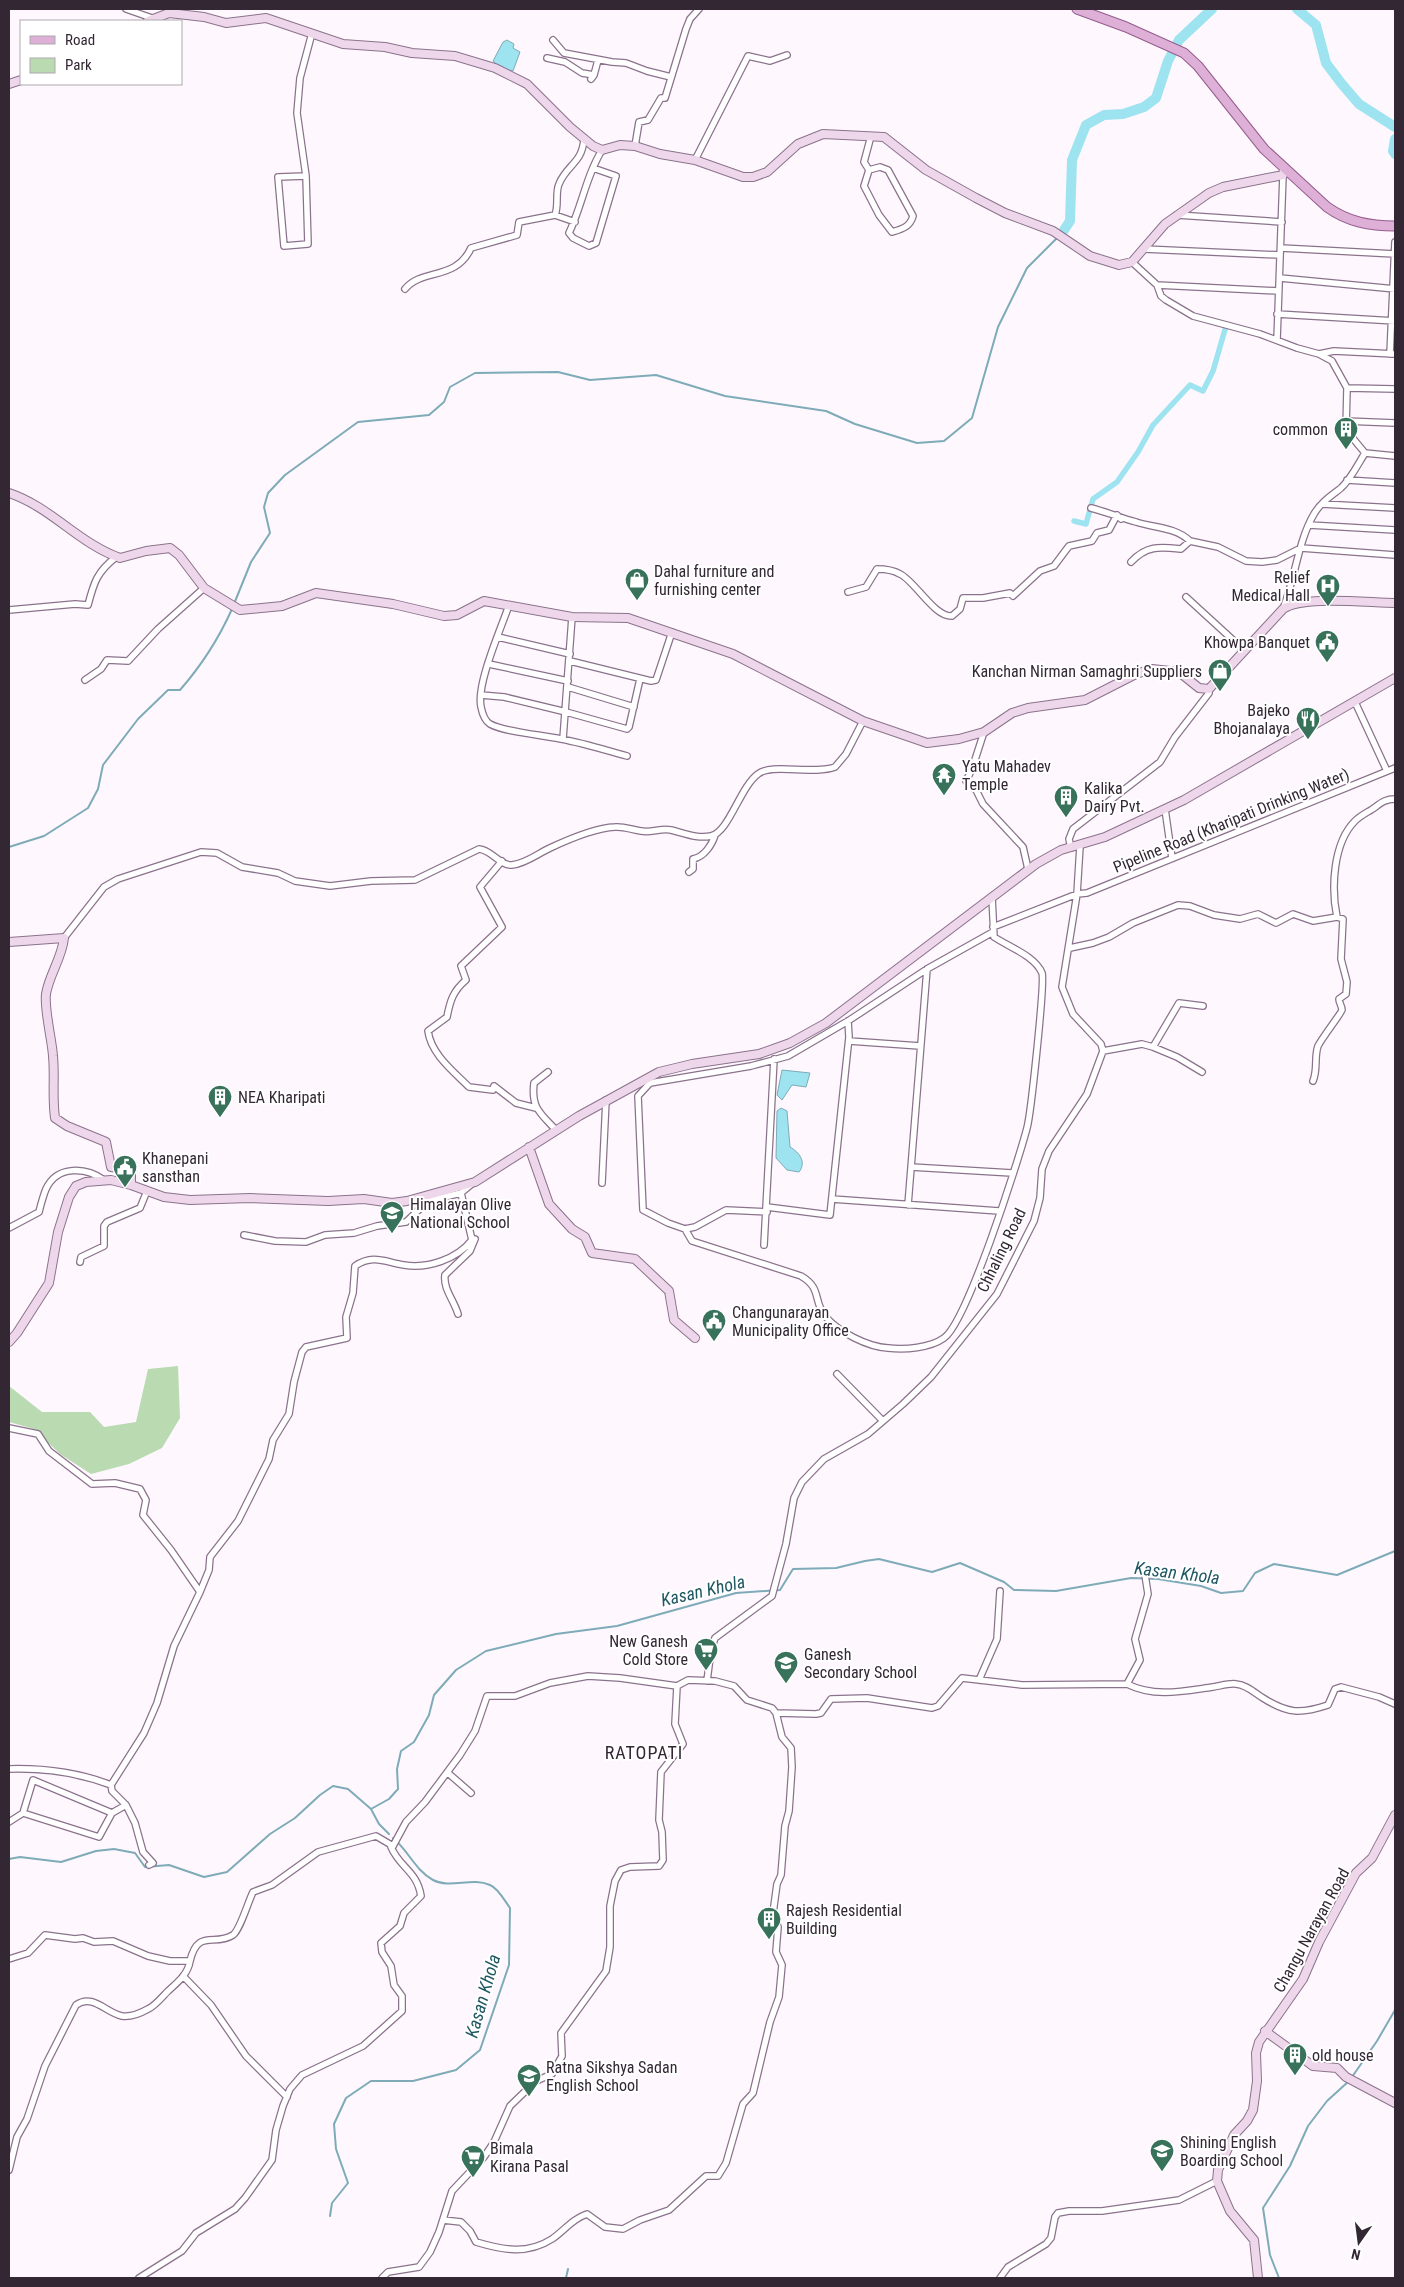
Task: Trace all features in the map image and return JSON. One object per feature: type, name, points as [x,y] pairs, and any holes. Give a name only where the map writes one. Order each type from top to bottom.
[{"type":"main road","points":[[1077,9],[1184,53],[1198,66],[1283,172],[1339,215],[1362,223],[1395,226]]},
{"type":"main road","points":[[150,20],[168,13],[204,17],[226,23],[266,18],[343,44],[455,56],[495,68],[527,84],[584,140],[602,150],[620,145],[635,146],[660,154],[695,160],[743,177],[752,177],[767,172],[794,146],[810,138],[829,133],[886,138],[926,170],[976,198],[1053,231],[1090,256],[1119,265],[1132,262],[1160,229],[1209,193],[1223,187],[1283,172]]},
{"type":"main road","points":[[9,493],[36,504],[78,536],[116,557],[122,558],[146,550],[170,548],[179,555],[204,588],[240,610],[282,606],[316,593],[393,604],[444,616],[457,615],[481,601],[572,618],[628,618],[733,654],[863,721],[927,743],[959,739],[984,732],[1019,710],[1085,700],[1152,668],[1179,672],[1198,688],[1208,689],[1283,609],[1290,604],[1309,602],[1395,603]]},
{"type":"main road","points":[[9,1342],[17,1333],[49,1283],[58,1232],[69,1197],[76,1186],[86,1182],[104,1180],[131,1185],[164,1197],[190,1200],[250,1198],[328,1201],[364,1199],[408,1202],[475,1182],[606,1100],[659,1072],[692,1064],[759,1054],[801,1038],[826,1022],[1028,869],[1056,853],[1080,846],[1165,809],[1216,783],[1395,678]]},
{"type":"main road","points":[[9,942],[64,938],[63,947],[46,995],[53,1055],[52,1096],[55,1118],[67,1126],[106,1142],[110,1167],[131,1170],[131,1185]]},
{"type":"main road","points":[[529,1147],[548,1204],[572,1229],[585,1237],[592,1253],[635,1259],[669,1291],[674,1320],[695,1338]]},
{"type":"main road","name":"Changu Narayan Road","points":[[1218,2181],[1218,2170],[1234,2135],[1252,2114],[1257,2081],[1256,2053],[1259,2042],[1303,1979],[1319,1942],[1356,1873],[1372,1858],[1395,1815]]},
{"type":"main road","points":[[1265,2031],[1313,2066],[1337,2068],[1346,2077],[1395,2103]]},
{"type":"main road","points":[[1218,2181],[1230,2211],[1254,2240],[1258,2278]]},
{"type":"street","points":[[126,9],[150,20]]},
{"type":"street","points":[[635,146],[640,122],[648,120],[661,98],[665,98],[690,18],[698,9]]},
{"type":"street","points":[[306,176],[278,177],[284,246],[308,244],[306,176],[297,113],[300,78],[312,32]]},
{"type":"street","points":[[553,40],[564,53],[626,63],[646,72],[672,77]]},
{"type":"street","points":[[695,160],[748,56],[770,61],[787,56]]},
{"type":"street","points":[[547,58],[565,62],[582,73],[593,77],[598,60]]},
{"type":"street","points":[[869,170],[880,168],[888,170],[913,216],[911,223],[904,228],[892,232],[864,186],[869,170],[864,162],[871,136]]},
{"type":"street","points":[[555,215],[559,206],[558,185],[583,151],[584,140]]},
{"type":"street","points":[[593,168],[616,176],[596,243],[589,246],[573,238],[569,233],[575,222],[585,184],[593,168],[602,150]]},
{"type":"street","points":[[1277,340],[1283,172]]},
{"type":"street","points":[[405,289],[412,282],[441,274],[466,260],[471,248],[517,235],[520,222],[555,215],[575,222]]},
{"type":"street","points":[[1177,215],[1282,222]]},
{"type":"street","points":[[1319,354],[1334,351],[1393,354],[1395,242]]},
{"type":"street","points":[[1144,249],[1395,254]]},
{"type":"street","points":[[1132,262],[1157,285],[1161,296],[1193,316],[1277,340],[1319,354],[1332,361],[1348,388],[1346,430],[1365,453],[1395,456]]},
{"type":"street","points":[[1280,278],[1393,289]]},
{"type":"street","points":[[1157,285],[1278,291]]},
{"type":"street","points":[[1277,314],[1393,320]]},
{"type":"street","points":[[1348,388],[1395,389]]},
{"type":"street","points":[[1345,421],[1395,423]]},
{"type":"street","points":[[1283,609],[1301,548],[1314,514],[1347,480],[1365,453]]},
{"type":"street","points":[[1347,480],[1395,484]]},
{"type":"street","points":[[1322,504],[1395,508]]},
{"type":"street","points":[[1091,508],[1183,535],[1190,541],[1218,547],[1246,561],[1262,562],[1277,560],[1301,548],[1395,555]]},
{"type":"street","points":[[848,592],[866,587],[876,569],[884,569],[901,574],[941,613],[952,616],[960,609],[963,598],[983,598],[1010,592],[1013,596],[1040,571],[1054,566],[1069,546],[1092,541],[1097,533],[1109,530],[1119,517]]},
{"type":"street","points":[[1309,525],[1395,530]]},
{"type":"street","points":[[1131,562],[1155,546],[1181,549],[1190,541]]},
{"type":"street","points":[[9,610],[75,604],[88,605],[94,583],[102,568],[116,557]]},
{"type":"street","points":[[85,680],[101,669],[107,660],[128,661],[158,629],[204,588]]},
{"type":"street","points":[[1186,597],[1245,651]]},
{"type":"street","points":[[509,605],[489,664],[481,695],[481,708],[489,724],[563,739],[627,756]]},
{"type":"street","points":[[563,739],[572,618]]},
{"type":"street","points":[[570,661],[651,681],[656,680],[659,676],[672,632]]},
{"type":"street","points":[[498,637],[570,654]]},
{"type":"street","points":[[489,664],[568,684],[634,707]]},
{"type":"street","points":[[481,695],[504,698],[566,712],[627,729],[640,678]]},
{"type":"street","points":[[1071,848],[1069,839],[1073,829],[1160,762],[1175,737],[1209,693],[1208,689]]},
{"type":"street","points":[[1355,702],[1387,771]]},
{"type":"street","points":[[689,872],[693,869],[692,859],[702,855],[713,842],[715,835],[722,829],[745,788],[758,773],[771,768],[798,771],[835,768],[846,754],[863,721]]},
{"type":"street","points":[[984,732],[972,769],[966,780],[983,804],[1023,847],[1028,869]]},
{"type":"street","name":"Pipeline Road (Kharipati Drinking Water)","points":[[685,1229],[654,1217],[642,1208],[638,1096],[650,1083],[751,1066],[788,1056],[848,1021],[927,969],[993,929],[1077,894],[1087,893],[1395,768]]},
{"type":"street","points":[[1337,917],[1333,880],[1334,867],[1349,828],[1357,819],[1383,800],[1395,799]]},
{"type":"street","points":[[1165,809],[1172,858]]},
{"type":"street","points":[[64,938],[104,887],[118,879],[202,852],[217,853],[242,867],[278,873],[298,882],[330,886],[371,881],[415,880],[479,849],[488,851],[510,865],[515,865],[550,848],[612,827],[624,827],[643,832],[669,830],[697,836],[715,835]]},
{"type":"street","points":[[1080,846],[1077,894],[1070,948],[1062,987],[1067,1004],[1077,1021],[1101,1044],[1102,1051],[1142,1044],[1153,1047],[1202,1072]]},
{"type":"street","points":[[502,861],[480,886],[502,927],[461,966],[466,980],[458,986],[451,998],[447,1018],[428,1031],[429,1040],[439,1056],[469,1087],[493,1090],[494,1086],[516,1103],[536,1108]]},
{"type":"street","points":[[848,1021],[849,1041],[830,1215],[767,1209],[726,1210],[695,1227],[685,1229],[692,1241],[801,1276],[812,1282],[825,1316],[852,1337],[887,1348],[919,1347],[944,1338],[968,1299],[1028,1126],[1043,976],[1038,966],[994,937],[992,897]]},
{"type":"street","points":[[1070,948],[1093,944],[1133,923],[1178,905],[1190,906],[1214,915],[1240,918],[1258,914],[1276,923],[1292,914],[1314,921],[1337,917],[1343,919],[1341,959],[1347,982],[1346,994],[1339,999],[1342,1009],[1339,1016],[1327,1028],[1317,1048],[1317,1071],[1313,1081]]},
{"type":"street","points":[[908,1205],[927,969]]},
{"type":"street","points":[[1153,1047],[1179,1003],[1203,1006]]},
{"type":"street","points":[[849,1041],[920,1046]]},
{"type":"street","name":"Chhaling Road","points":[[707,1681],[711,1650],[715,1638],[772,1596],[786,1544],[794,1498],[802,1482],[824,1459],[868,1434],[931,1377],[997,1294],[1034,1220],[1040,1198],[1042,1169],[1049,1151],[1087,1094],[1102,1051]]},
{"type":"street","points":[[764,1245],[774,1059]]},
{"type":"street","points":[[548,1072],[534,1083],[533,1102],[556,1130]]},
{"type":"street","points":[[602,1183],[606,1100]]},
{"type":"street","points":[[912,1166],[1012,1173]]},
{"type":"street","points":[[9,1228],[39,1212],[46,1187],[61,1172],[73,1170],[94,1172],[104,1180]]},
{"type":"street","points":[[244,1235],[275,1242],[306,1242],[325,1235],[354,1233],[377,1226],[406,1222],[428,1201],[461,1193],[475,1182]]},
{"type":"street","points":[[80,1262],[81,1256],[104,1246],[106,1242],[104,1226],[107,1222],[140,1208],[147,1191]]},
{"type":"street","points":[[458,1314],[454,1300],[446,1289],[445,1275],[470,1251],[474,1243],[461,1193]]},
{"type":"street","points":[[832,1199],[999,1211]]},
{"type":"street","points":[[149,1865],[153,1863],[143,1852],[135,1823],[126,1805],[112,1792],[111,1785],[144,1733],[157,1703],[174,1646],[209,1570],[210,1557],[238,1521],[269,1459],[273,1440],[289,1414],[294,1382],[302,1352],[306,1347],[347,1338],[346,1317],[353,1293],[355,1266],[372,1258],[405,1265],[428,1265],[458,1253],[472,1240],[472,1236]]},
{"type":"street","points":[[837,1374],[883,1421]]},
{"type":"street","points":[[9,1428],[38,1434],[49,1451],[92,1484],[115,1483],[140,1489],[146,1500],[143,1515],[171,1550],[200,1592]]},
{"type":"street","points":[[1127,1684],[1140,1660],[1135,1639],[1148,1594],[1146,1575]]},
{"type":"street","points":[[979,1680],[997,1639],[1000,1591]]},
{"type":"street","points":[[139,2278],[182,2251],[196,2233],[235,2209],[246,2198],[272,2160],[276,2130],[287,2097],[302,2076],[363,2046],[402,2011],[402,1996],[394,1986],[391,1966],[382,1952],[381,1943],[400,1926],[404,1913],[421,1896],[414,1876],[395,1858],[391,1848],[406,1822],[448,1773],[475,1731],[487,1696],[515,1696],[550,1683],[588,1676],[620,1678],[677,1686],[688,1680],[734,1686],[748,1700],[772,1708],[776,1713],[782,1737],[791,1748],[792,1766],[789,1811],[785,1826],[781,1875],[777,1884],[774,1914],[778,1927],[776,1952],[782,1965],[779,1997],[770,2022],[753,2093],[743,2104],[728,2156],[718,2176],[706,2176],[669,2210],[623,2229],[605,2227],[587,2214],[574,2219],[552,2238],[518,2251],[476,2242],[470,2230],[461,2222],[443,2220]]},
{"type":"street","points":[[776,1713],[821,1713],[831,1699],[867,1698],[932,1708],[938,1706],[962,1678],[1022,1685],[1127,1684],[1141,1691],[1163,1693],[1237,1684],[1251,1689],[1291,1712],[1307,1712],[1328,1705],[1336,1689],[1341,1687],[1379,1697],[1395,1704]]},
{"type":"street","points":[[382,2278],[388,2272],[419,2267],[430,2252],[443,2220],[452,2190],[484,2158],[494,2142],[510,2106],[536,2081],[553,2072],[562,2056],[561,2033],[606,1970],[610,1947],[610,1906],[615,1881],[621,1870],[630,1867],[659,1866],[663,1860],[662,1832],[659,1820],[661,1772],[683,1744],[675,1724],[677,1686]]},
{"type":"street","points":[[9,1769],[42,1768],[87,1776],[111,1785]]},
{"type":"street","points":[[448,1773],[471,1793]]},
{"type":"street","points":[[9,1822],[23,1813],[34,1780],[112,1813]]},
{"type":"street","points":[[23,1813],[99,1837],[112,1813],[126,1805]]},
{"type":"street","points":[[9,2170],[17,2137],[27,2119],[45,2066],[76,2005],[81,2002],[95,2002],[121,2016],[135,2015],[150,2008],[188,1970],[192,1952],[200,1942],[208,1938],[224,1938],[233,1934],[239,1928],[244,1909],[253,1892],[272,1886],[318,1852],[376,1836],[393,1846]]},
{"type":"street","points":[[9,1959],[28,1953],[45,1935],[75,1939],[83,1938],[94,1942],[113,1941],[148,1956],[170,1961],[190,1961]]},
{"type":"street","points":[[183,1976],[211,2005],[246,2056],[287,2097]]},
{"type":"street","points":[[1000,2278],[1008,2267],[1046,2244],[1051,2238],[1055,2217],[1058,2213],[1069,2210],[1102,2211],[1179,2200],[1218,2181]]},
{"type":"green space","points":[[178,1366],[180,1418],[162,1448],[129,1464],[91,1474],[60,1454],[34,1429],[9,1422],[9,1386],[42,1412],[90,1412],[104,1427],[136,1422],[148,1369]]},
{"type":"water","points":[[507,40],[514,44],[513,48],[520,52],[513,71],[501,68],[493,61],[503,42]]},
{"type":"water","points":[[782,1070],[810,1073],[806,1087],[792,1085],[782,1100],[777,1095]]},
{"type":"water","points":[[781,1108],[787,1111],[790,1147],[799,1154],[802,1161],[799,1172],[787,1170],[776,1158],[777,1111]]},
{"type":"waterway","points":[[1064,230],[1070,221],[1072,160],[1086,125],[1104,115],[1123,114],[1144,107],[1156,98],[1168,61],[1179,40],[1212,9]]},
{"type":"waterway","points":[[1297,9],[1316,25],[1326,63],[1341,83],[1359,104],[1395,127]]},
{"type":"waterway","points":[[1395,139],[1393,151],[1395,154]]},
{"type":"waterway","points":[[234,604],[251,562],[270,533],[264,507],[268,493],[285,475],[358,422],[429,415],[444,402],[450,387],[475,373],[558,372],[590,380],[656,375],[725,396],[826,411],[855,424],[917,443],[944,441],[972,418],[998,327],[1027,268],[1058,237]]},
{"type":"waterway","points":[[1074,521],[1086,524],[1093,499],[1117,482],[1138,452],[1153,425],[1190,385],[1203,391],[1213,371],[1226,326]]},
{"type":"waterway","points":[[9,847],[44,836],[88,808],[98,789],[103,765],[138,719],[168,690],[180,690],[188,681],[215,641],[232,609]]},
{"type":"waterway","name":"Kasan Khola","points":[[371,1809],[389,1799],[398,1789],[397,1769],[401,1751],[414,1742],[429,1715],[434,1695],[456,1670],[486,1651],[556,1634],[617,1626],[736,1593],[780,1590],[793,1569],[836,1568],[879,1559],[932,1572],[960,1563],[1004,1582],[1014,1590],[1056,1591],[1131,1578],[1158,1579],[1201,1586],[1221,1593],[1243,1591],[1255,1573],[1274,1564],[1337,1575],[1395,1551]]},
{"type":"waterway","points":[[9,1859],[20,1857],[61,1862],[96,1851],[114,1849],[135,1853],[145,1867],[169,1865],[204,1877],[227,1872],[270,1834],[295,1818],[333,1786],[348,1789],[371,1809],[379,1824],[389,1834]]},
{"type":"waterway","name":"Kasan Khola","points":[[330,2216],[332,2203],[348,2183],[336,2149],[334,2124],[346,2098],[371,2081],[413,2081],[456,2070],[480,2050],[509,1965],[510,1908],[499,1892],[490,1885],[483,1883],[447,1883],[433,1880],[421,1871],[393,1838]]},
{"type":"waterway","points":[[1352,2077],[1377,2041],[1395,2010]]},
{"type":"waterway","points":[[1279,2278],[1270,2255],[1263,2208],[1290,2166],[1308,2126],[1327,2101],[1349,2081]]},
{"type":"waterway","points":[[566,2278],[568,2269]]},
{"type":"place","name":"common","points":[[1346,450]]},
{"type":"place","name":"Dahal furniture and furnishing center","points":[[637,601]]},
{"type":"place","name":"Relief Medical Hall","points":[[1328,607]]},
{"type":"place","name":"Khowpa Banquet","points":[[1327,663]]},
{"type":"place","name":"Kanchan Nirman Samaghri Suppliers","points":[[1220,692]]},
{"type":"place","name":"Bajeko Bhojanalaya","points":[[1308,740]]},
{"type":"place","name":"Yatu Mahadev Temple","points":[[944,796]]},
{"type":"place","name":"Kalika Dairy Pvt.","points":[[1066,818]]},
{"type":"place","name":"NEA Kharipati","points":[[220,1118]]},
{"type":"place","name":"Khanepani sansthan","points":[[125,1188]]},
{"type":"place","name":"Himalayan Olive National School","points":[[392,1234]]},
{"type":"place","name":"Changunarayan Municipality Office","points":[[714,1342]]},
{"type":"place","name":"New Ganesh Cold Store","points":[[706,1671]]},
{"type":"place","name":"Ganesh Secondary School","points":[[786,1684]]},
{"type":"place","name":"Rajesh Residential Building","points":[[769,1940]]},
{"type":"place","name":"old house","points":[[1295,2076]]},
{"type":"place","name":"Ratna Sikshya Sadan English School","points":[[529,2097]]},
{"type":"place","name":"Shining English Boarding School","points":[[1162,2172]]},
{"type":"place","name":"Bimala Kirana Pasal","points":[[473,2178]]},
{"type":"district","name":"RATOPATI","points":[[644,1753]]}]
